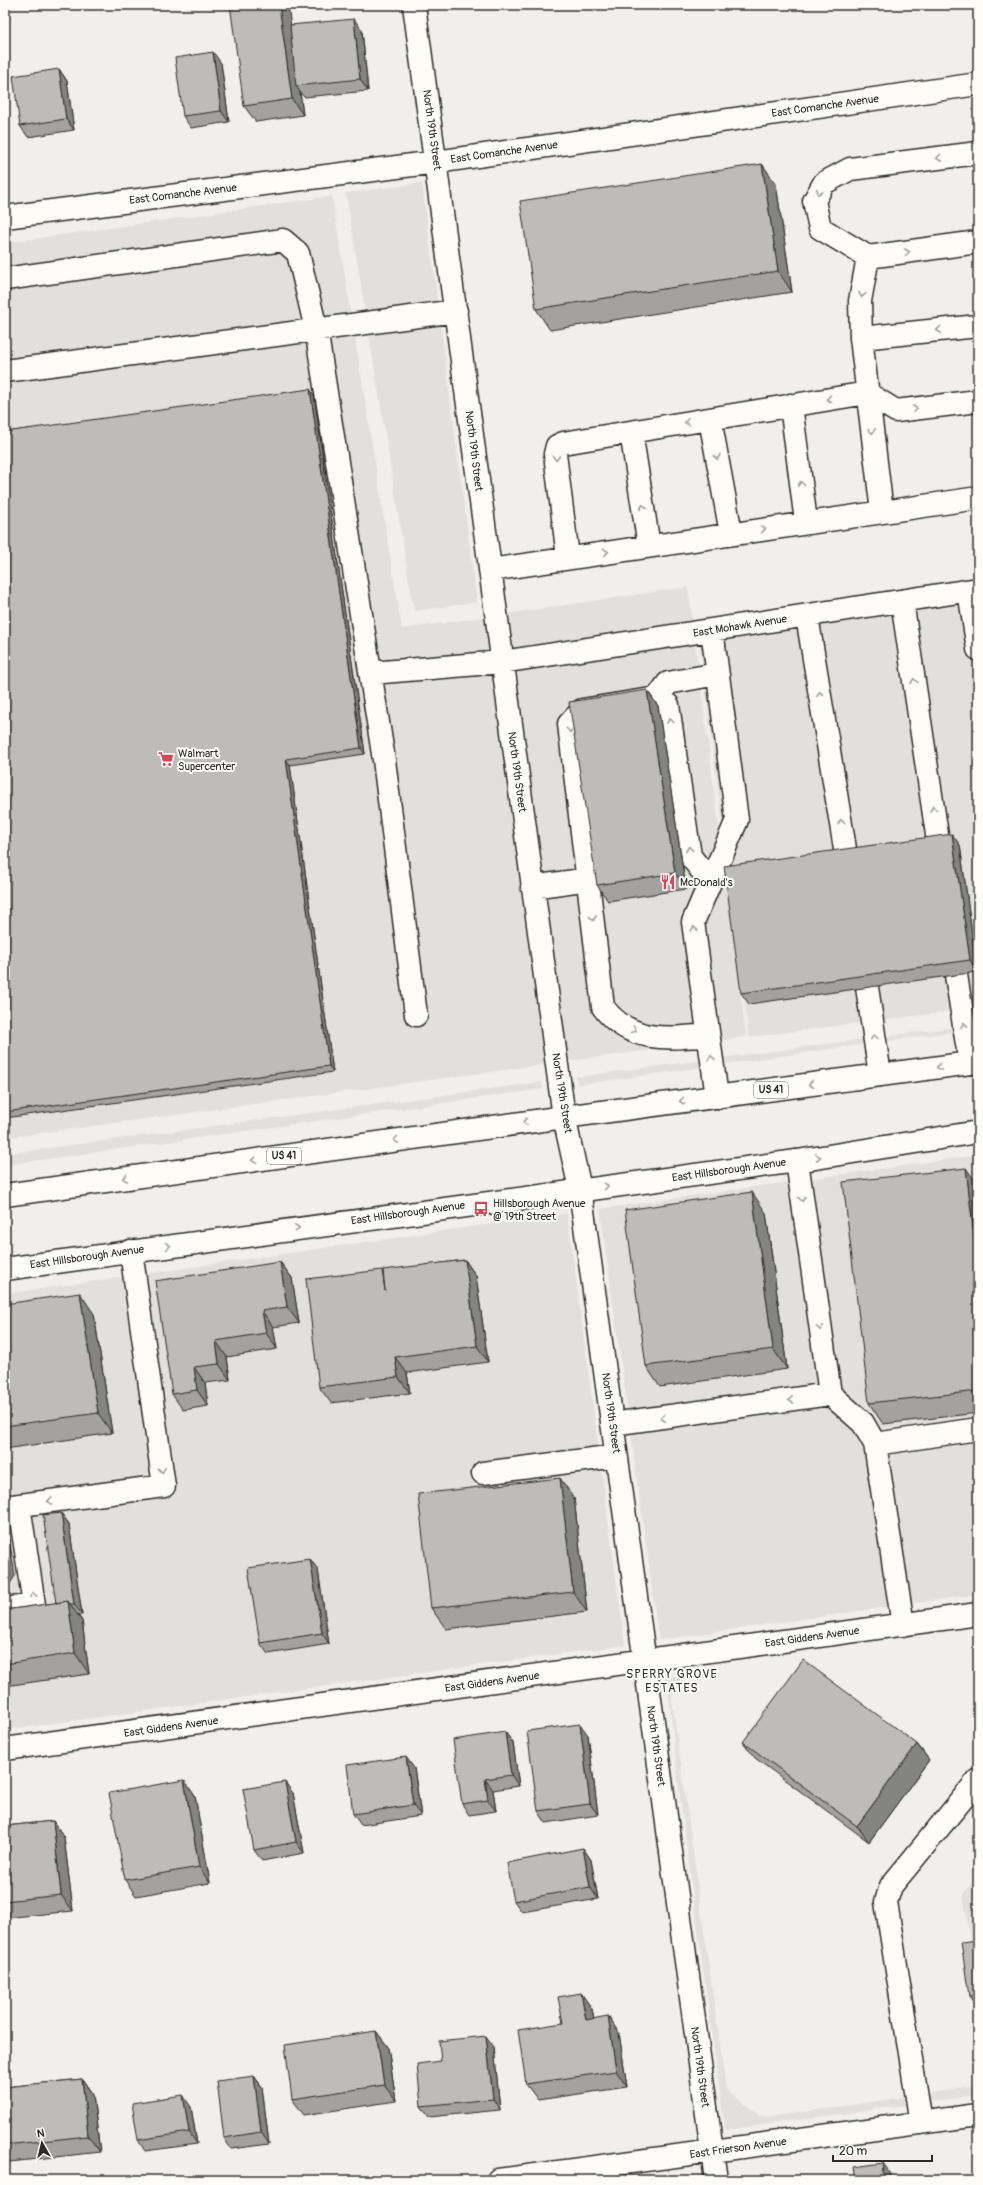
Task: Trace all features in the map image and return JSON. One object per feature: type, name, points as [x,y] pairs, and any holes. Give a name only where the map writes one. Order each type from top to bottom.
[{"type":"street","name":"North 19th Street","points":[[414,5],[532,887],[564,1117],[580,1189],[716,2180]]},
{"type":"street","name":"East Comanche Avenue","points":[[5,217],[436,162],[978,84]]},
{"type":"street","points":[[978,153],[850,169],[824,183],[814,201],[820,228],[868,257],[978,242]]},
{"type":"street","points":[[5,279],[283,240],[298,253],[316,329],[371,672],[416,1015]]},
{"type":"street","points":[[868,257],[860,301],[861,338],[882,512]]},
{"type":"street","points":[[5,371],[456,311]]},
{"type":"street","points":[[861,338],[978,326]]},
{"type":"street","points":[[568,557],[555,454],[557,446],[563,443],[791,406],[867,392],[896,411],[978,401]]},
{"type":"street","points":[[791,406],[806,522]]},
{"type":"street","points":[[710,418],[731,534]]},
{"type":"street","points":[[631,432],[649,546]]},
{"type":"street","points":[[490,570],[568,557],[978,498]]},
{"type":"street","points":[[974,590],[978,649]]},
{"type":"street","name":"East Mohawk Avenue","points":[[371,672],[502,662],[974,590]]},
{"type":"street","points":[[902,601],[939,848]]},
{"type":"street","points":[[807,616],[847,861]]},
{"type":"street","points":[[712,630],[737,820],[693,922],[718,1097]]},
{"type":"street","points":[[656,698],[668,683],[717,674]]},
{"type":"street","points":[[708,1035],[665,1039],[637,1032],[613,1021],[603,1007],[589,879],[569,724],[582,710],[656,698],[668,705],[690,856],[710,881]]},
{"type":"street","points":[[532,887],[589,879]]},
{"type":"street","points":[[956,975],[974,1063]]},
{"type":"street","points":[[867,987],[880,1075]]},
{"type":"street","name":"US 41","points":[[5,1195],[564,1117],[974,1063]]},
{"type":"street","name":"East Hillsborough Avenue","points":[[5,1269],[580,1189],[797,1161],[978,1132]]},
{"type":"street","points":[[797,1161],[830,1394],[863,1423],[875,1444],[903,1624]]},
{"type":"street","points":[[5,1609],[34,1605],[12,1506],[164,1486],[132,1251]]},
{"type":"street","points":[[612,1424],[830,1394]]},
{"type":"street","points":[[875,1444],[978,1430]]},
{"type":"street","points":[[482,1473],[616,1456]]},
{"type":"street","name":"East Giddens Avenue","points":[[5,1749],[978,1614]]},
{"type":"street","points":[[921,2122],[886,1902],[891,1886],[978,1780]]},
{"type":"street","name":"East Frierson Avenue","points":[[498,2180],[978,2115]]},
{"type":"shaded area","points":[[422,183],[477,602],[414,611],[346,193]]},
{"type":"shaded area","points":[[332,196],[402,629],[688,587],[746,1037],[5,1138],[5,243]]},
{"type":"shaded area","points":[[978,598],[978,1008],[749,1037],[699,639]]},
{"type":"shaded area","points":[[978,1024],[978,1028],[577,1085],[576,1077]]},
{"type":"shaded area","points":[[542,1082],[543,1089],[5,1165],[5,1154]]},
{"type":"shaded area","points":[[978,1155],[978,1594],[659,1640],[600,1209]]},
{"type":"shaded area","points":[[567,1213],[625,1645],[5,1730],[5,1294]]},
{"type":"shaded area","points":[[683,1675],[673,1691],[672,1700],[725,2083],[728,2092],[760,2115],[770,2117],[978,2086],[978,2095],[725,2130],[680,1797],[667,1680],[664,1680],[664,1678]]},
{"type":"shaded area","points":[[978,1876],[978,1992],[963,1894]]},
{"type":"building","points":[[230,5],[279,5],[292,99],[244,106]]},
{"type":"building","points":[[354,19],[360,79],[296,86],[290,25]]},
{"type":"building","points":[[213,52],[221,111],[183,116],[175,58]]},
{"type":"building","points":[[59,69],[66,119],[20,126],[13,76]]},
{"type":"building","points":[[762,164],[778,271],[536,309],[520,201]]},
{"type":"building","name":"Walmart Supercenter","points":[[310,389],[361,748],[286,759],[329,1066],[5,1112],[5,432]]},
{"type":"building","points":[[647,690],[675,873],[597,885],[569,702]]},
{"type":"building","points":[[952,834],[970,960],[741,993],[724,866]]},
{"type":"building","points":[[966,1168],[978,1272],[978,1391],[869,1403],[843,1182]]},
{"type":"building","points":[[752,1192],[773,1349],[646,1366],[625,1210]]},
{"type":"building","points":[[465,1260],[477,1346],[395,1357],[398,1377],[319,1387],[306,1279],[382,1270],[385,1291],[383,1270]]},
{"type":"building","points":[[280,1262],[287,1307],[262,1311],[266,1333],[216,1341],[219,1364],[194,1367],[197,1390],[172,1394],[155,1281]]},
{"type":"building","points":[[80,1293],[98,1413],[5,1426],[5,1304]]},
{"type":"building","points":[[560,1478],[573,1592],[431,1608],[418,1494]]},
{"type":"building","points":[[61,1513],[74,1604],[70,1604],[68,1601],[56,1603],[43,1515]]},
{"type":"building","points":[[310,1559],[322,1633],[260,1643],[248,1568]]},
{"type":"building","points":[[68,1601],[75,1653],[5,1664],[5,1610]]},
{"type":"building","points":[[803,1660],[917,1744],[857,1826],[743,1742]]},
{"type":"building","points":[[580,1724],[590,1804],[538,1811],[527,1731]]},
{"type":"building","points":[[505,1732],[511,1775],[485,1779],[488,1800],[462,1804],[453,1740]]},
{"type":"building","points":[[406,1757],[413,1805],[353,1814],[347,1765]]},
{"type":"building","points":[[184,1780],[199,1867],[125,1880],[109,1793]]},
{"type":"building","points":[[285,1782],[296,1842],[254,1850],[243,1789]]},
{"type":"building","points":[[53,1821],[61,1895],[5,1901],[5,1826]]},
{"type":"building","points":[[583,1848],[590,1887],[514,1901],[507,1863]]},
{"type":"building","points":[[978,1940],[978,1996],[969,1996],[961,1942]]},
{"type":"building","points":[[581,1993],[586,2020],[608,2016],[616,2071],[526,2084],[518,2030],[563,2023],[558,1997]]},
{"type":"building","points":[[376,2031],[384,2085],[292,2099],[285,2045]]},
{"type":"building","points":[[486,2036],[493,2099],[421,2106],[417,2064],[441,2061],[439,2041]]},
{"type":"building","points":[[254,2076],[261,2132],[224,2138],[217,2081]]},
{"type":"building","points":[[82,2079],[88,2136],[5,2145],[5,2087]]},
{"type":"building","points":[[183,2095],[189,2132],[138,2140],[132,2103]]},
{"type":"building","points":[[883,2163],[885,2180],[856,2180],[854,2167]]},
{"type":"place","name":"Walmart Supercenter","points":[[166,759]]},
{"type":"place","name":"McDonald's","points":[[668,882]]},
{"type":"place","name":"Hillsborough Avenue @ 19th Street","points":[[481,1209]]},
{"type":"district","name":"SPERRY GROVE ESTATES","points":[[672,1681]]}]
